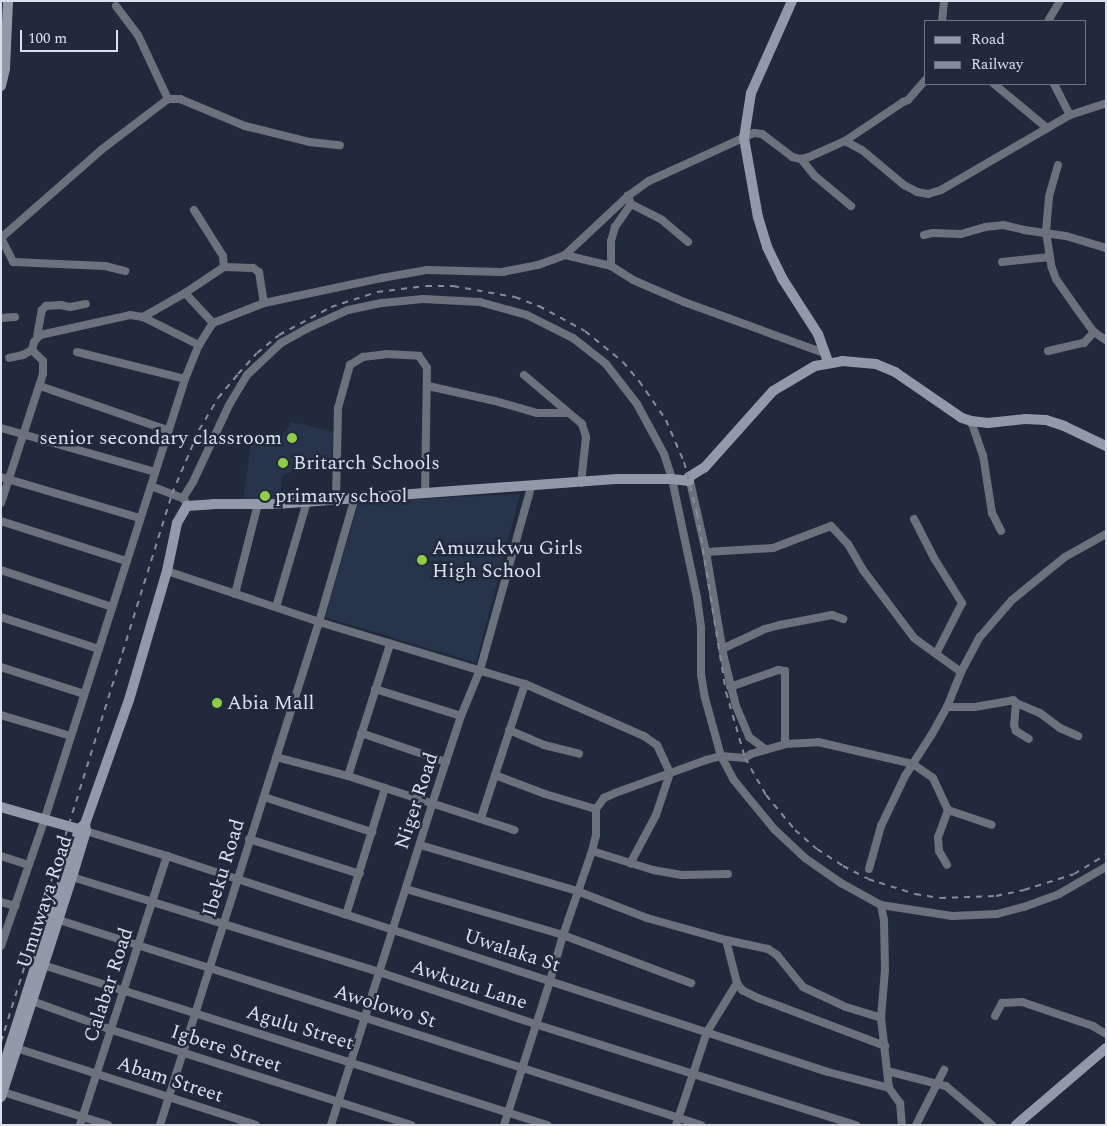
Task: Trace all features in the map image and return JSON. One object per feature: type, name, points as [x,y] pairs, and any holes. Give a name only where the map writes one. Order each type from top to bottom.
[{"type":"street","points":[[1,86],[5,68],[8,1]]},
{"type":"street","points":[[792,1],[751,93],[744,138],[758,217],[767,247],[782,278],[818,334],[826,357]]},
{"type":"street","points":[[942,20],[944,1]]},
{"type":"street","points":[[1049,20],[1060,1]]},
{"type":"street","points":[[116,6],[138,35],[168,99]]},
{"type":"street","points":[[802,160],[845,141],[908,100],[924,81]]},
{"type":"street","points":[[995,85],[1047,128]]},
{"type":"street","points":[[1055,85],[1070,115]]},
{"type":"street","points":[[125,271],[105,266],[12,262],[1,238],[101,150],[168,99],[180,99],[245,126],[309,142],[340,145]]},
{"type":"street","points":[[845,141],[862,150],[904,185],[917,192],[928,194],[941,190],[1070,115],[1106,103]]},
{"type":"street","points":[[1,946],[44,821],[139,518],[185,379],[199,345],[214,323],[264,303],[427,270],[502,272],[538,265],[565,255],[649,181],[758,132],[783,151],[802,160],[814,176],[851,206]]},
{"type":"street","points":[[1058,165],[1049,197],[1046,232],[1056,279],[1094,332],[1106,340]]},
{"type":"street","points":[[629,200],[662,220],[688,242]]},
{"type":"street","points":[[612,266],[610,253],[615,227],[629,200]]},
{"type":"street","points":[[194,210],[223,256],[224,267]]},
{"type":"street","points":[[924,235],[933,232],[961,234],[984,227],[1003,225],[1024,230],[1046,232],[1106,248]]},
{"type":"street","points":[[565,255],[612,266],[633,280],[684,302],[826,357],[876,364],[895,372],[962,418],[988,423],[1025,419],[1046,420],[1064,426],[1106,446]]},
{"type":"street","points":[[1002,262],[1050,257]]},
{"type":"street","points":[[143,317],[185,293],[224,267],[253,268],[260,272],[264,303]]},
{"type":"street","points":[[185,293],[214,323]]},
{"type":"street","points":[[1,807],[44,821],[83,828],[123,718],[167,572],[177,523],[193,482],[229,405],[248,375],[281,343],[308,328],[348,310],[382,303],[423,299],[480,302],[527,315],[573,338],[606,364],[637,404],[664,454],[672,479],[697,598],[701,628],[701,674],[705,698],[721,756],[733,779],[748,799],[780,835],[805,858],[881,906],[952,916],[997,914],[1024,907],[1059,894],[1106,867]]},
{"type":"street","points":[[9,358],[23,355],[32,350],[37,337],[42,310],[46,306],[61,305],[70,307],[86,304]]},
{"type":"street","points":[[37,337],[62,329],[130,315],[143,317],[199,345]]},
{"type":"street","points":[[1,318],[15,317]]},
{"type":"street","points":[[1048,351],[1084,343],[1094,332]]},
{"type":"street","points":[[1,503],[5,478],[24,434],[43,374],[43,361],[32,350]]},
{"type":"street","points":[[77,352],[185,379]]},
{"type":"street","points":[[336,499],[338,408],[353,362],[363,357],[386,354],[419,356],[427,368],[426,494]]},
{"type":"street","points":[[151,486],[185,502],[258,504],[531,487],[618,479],[672,479],[689,481],[689,477],[705,468],[773,391],[826,357]]},
{"type":"street","points":[[524,375],[566,413],[582,424],[585,430],[581,483]]},
{"type":"street","points":[[40,386],[168,430]]},
{"type":"street","points":[[428,386],[495,401],[537,413],[566,413]]},
{"type":"street","points":[[971,421],[983,455],[992,513],[1000,531]]},
{"type":"street","points":[[1,428],[155,472]]},
{"type":"street","points":[[689,477],[706,552],[730,687],[749,737],[766,750]]},
{"type":"street","points":[[5,478],[139,518]]},
{"type":"street","name":"Niger Road","points":[[331,1125],[432,804],[461,716],[480,670],[531,487]]},
{"type":"street","name":"Ibeku Road","points":[[160,1125],[319,622],[355,497]]},
{"type":"street","points":[[276,607],[307,502]]},
{"type":"street","points":[[235,594],[258,504]]},
{"type":"street","points":[[914,519],[934,558],[962,603],[936,654]]},
{"type":"street","points":[[1,521],[126,562]]},
{"type":"street","points":[[706,552],[773,548],[831,526],[848,544],[862,570],[914,638],[961,672]]},
{"type":"street","points":[[869,869],[881,826],[913,764],[947,707],[961,672],[980,637],[1012,600],[1065,557],[1106,534]]},
{"type":"street","points":[[1,570],[112,607]]},
{"type":"street","points":[[167,572],[319,622],[525,684],[644,736],[657,745],[670,773],[656,815],[630,864]]},
{"type":"street","points":[[722,649],[765,628],[780,624],[832,615],[843,619]]},
{"type":"street","points":[[1,617],[99,649]]},
{"type":"street","points":[[348,776],[390,644]]},
{"type":"street","points":[[1,667],[84,694]]},
{"type":"street","points":[[730,687],[778,670],[785,671],[785,744]]},
{"type":"street","points":[[481,818],[525,684]]},
{"type":"street","points":[[375,690],[461,716]]},
{"type":"street","points":[[947,707],[976,707],[1009,700],[1040,713],[1060,728],[1078,736]]},
{"type":"street","points":[[1016,703],[1014,725],[1016,731],[1029,739]]},
{"type":"street","points":[[1,715],[71,736]]},
{"type":"street","points":[[509,730],[544,745],[579,754]]},
{"type":"street","points":[[361,733],[446,762]]},
{"type":"street","points":[[504,1125],[577,891],[592,851],[596,835],[596,809],[604,798],[721,756],[745,758],[785,744],[818,742],[913,764],[933,778],[948,810],[938,837],[939,850],[947,865]]},
{"type":"street","points":[[276,757],[348,776],[514,830]]},
{"type":"street","points":[[495,775],[545,794],[596,809]]},
{"type":"street","points":[[346,915],[385,788]]},
{"type":"street","points":[[264,797],[372,832]]},
{"type":"street","points":[[948,810],[992,825]]},
{"type":"street","name":"Uwalaka St","points":[[83,828],[828,1072],[889,1088]]},
{"type":"street","name":"Umuwaya Road","points":[[1,1074],[32,1001],[59,920],[72,877],[83,828]]},
{"type":"street","name":"Umuwaya Road","points":[[2,1095],[14,1047],[83,828]]},
{"type":"street","points":[[249,839],[360,874]]},
{"type":"street","points":[[420,845],[577,891],[647,918],[726,940],[768,949],[777,955],[803,987],[846,1007],[881,1018]]},
{"type":"street","points":[[592,851],[630,864],[682,875],[728,874]]},
{"type":"street","points":[[1,856],[29,865]]},
{"type":"street","name":"Calabar Road","points":[[80,1125],[167,856]]},
{"type":"street","name":"Awkuzu Lane","points":[[72,877],[378,972],[535,1024],[856,1125]]},
{"type":"street","points":[[406,888],[563,935],[691,983]]},
{"type":"street","points":[[1,902],[15,906]]},
{"type":"street","points":[[881,906],[884,922],[885,962],[881,1018],[889,1088],[900,1103],[902,1125]]},
{"type":"street","name":"Awolowo St","points":[[59,920],[209,970],[522,1067],[678,1121],[701,1125]]},
{"type":"street","points":[[726,940],[737,982],[742,990],[758,998],[884,1046]]},
{"type":"street","name":"Agulu Street","points":[[43,965],[352,1061],[547,1125]]},
{"type":"street","points":[[678,1121],[707,1032],[737,982]]},
{"type":"street","name":"Igbere Street","points":[[32,1001],[112,1030],[411,1125]]},
{"type":"street","points":[[995,1016],[1002,1003],[1022,1002],[1093,1026],[1106,1034]]},
{"type":"street","name":"Abam Street","points":[[14,1047],[256,1125]]},
{"type":"street","points":[[1016,1125],[1106,1048]]},
{"type":"street","points":[[916,1125],[944,1070]]},
{"type":"street","points":[[887,1071],[946,1086],[992,1125]]},
{"type":"street","points":[[2,1095],[83,1116],[108,1125]]},
{"type":"shaded area","name":"Britarch Schools","points":[[291,422],[334,432],[332,456],[329,461],[307,465],[282,476],[279,502],[243,501],[252,438],[276,446]]},
{"type":"shaded area","name":"Amuzukwu Girls High School","points":[[520,494],[476,663],[325,617],[359,502]]},
{"type":"railway","points":[[1,1042],[172,494],[199,430],[218,398],[238,374],[257,353],[279,335],[331,307],[377,292],[426,286],[453,286],[515,297],[539,306],[585,331],[623,362],[639,381],[666,420],[684,462],[697,513],[726,692],[745,758],[766,795],[795,830],[817,849],[868,879],[915,894],[940,898],[996,896],[1024,890],[1074,874],[1106,855]]},
{"type":"place","name":"senior secondary classroom","points":[[292,438]]},
{"type":"place","name":"Britarch Schools","points":[[283,463]]},
{"type":"place","name":"primary school","points":[[265,496]]},
{"type":"place","name":"Amuzukwu Girls High School","points":[[422,560]]},
{"type":"place","name":"Abia Mall","points":[[217,703]]}]
